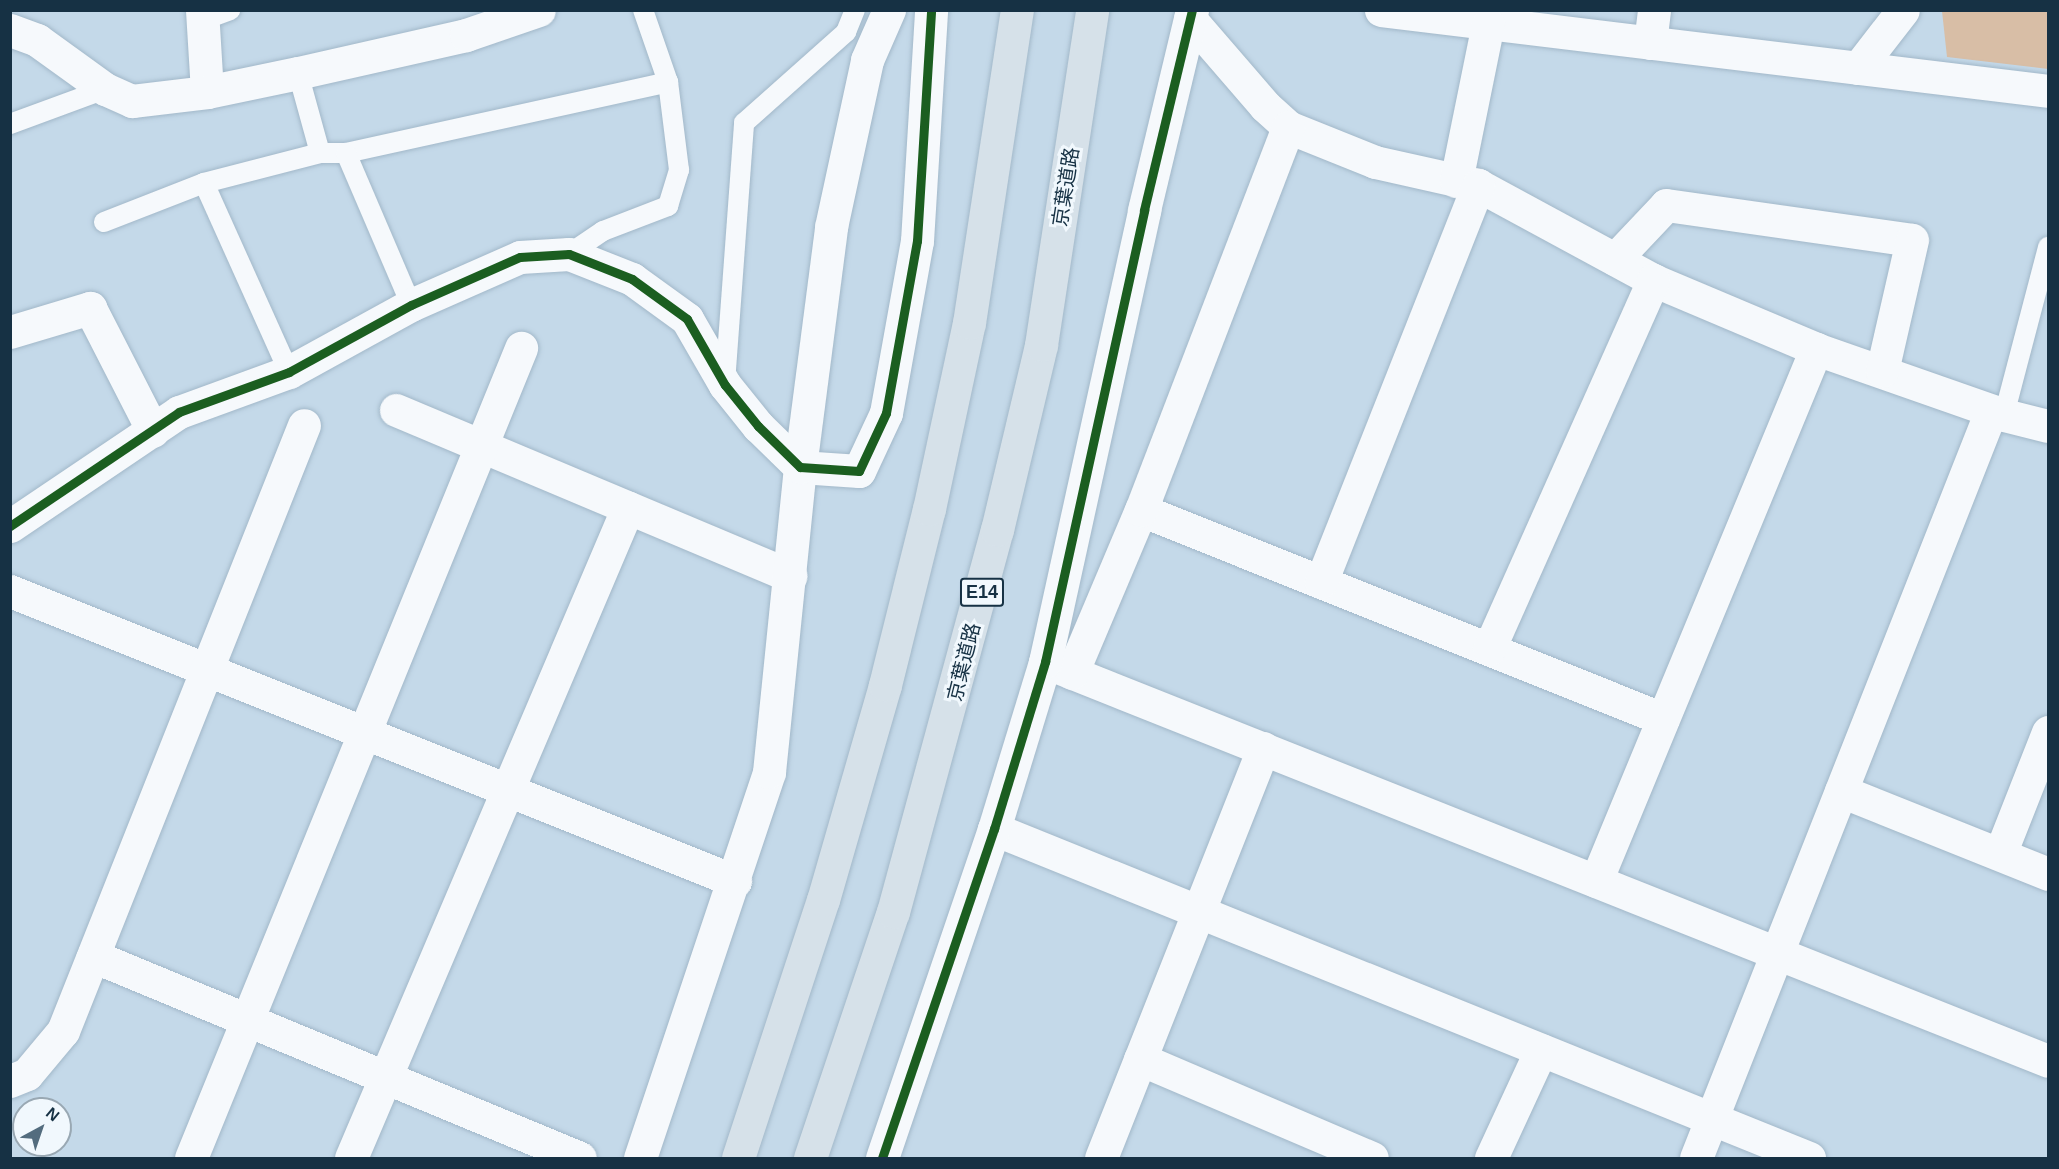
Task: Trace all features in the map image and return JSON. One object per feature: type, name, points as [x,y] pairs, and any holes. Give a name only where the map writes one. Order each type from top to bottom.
[{"type":"highway","points":[[738,1158],[824,900],[885,685],[929,509],[969,323],[1017,10]]},
{"type":"highway","name":"京葉道路","points":[[810,1158],[894,912],[998,530],[1041,345],[1092,10]]},
{"type":"street","points":[[10,30],[37,40],[105,89],[132,101],[207,92],[297,73],[466,35],[539,10]]},
{"type":"street","points":[[639,1158],[735,881],[769,772],[800,467],[831,227],[847,139],[867,60],[889,10]]},
{"type":"street","points":[[13,518],[153,431],[179,412],[289,372],[411,305],[520,257],[569,254],[632,279],[687,319],[725,385],[758,426],[800,467],[859,471],[886,413],[917,241],[931,10]]},
{"type":"street","points":[[1381,10],[2049,91]]},
{"type":"street","points":[[1650,43],[1654,10]]},
{"type":"street","points":[[1858,68],[1903,10]]},
{"type":"street","points":[[207,92],[212,14]]},
{"type":"street","points":[[1191,15],[1265,106],[1288,127],[1375,162],[1467,183],[1653,280],[1816,349],[1998,413],[2049,426]]},
{"type":"street","points":[[1059,667],[1144,210],[1191,15]]},
{"type":"street","points":[[1321,582],[1467,183],[1488,24]]},
{"type":"street","points":[[882,1158],[994,829],[1059,667],[1141,510],[1288,127]]},
{"type":"street","points":[[1615,259],[1666,205],[1912,240],[1882,371]]},
{"type":"street","points":[[1489,649],[1653,280]]},
{"type":"street","points":[[10,332],[90,308],[153,431]]},
{"type":"street","points":[[190,1158],[521,348]]},
{"type":"street","points":[[1596,881],[1816,349]]},
{"type":"street","points":[[396,410],[790,576]]},
{"type":"street","points":[[1696,1158],[1841,791],[1998,413]]},
{"type":"street","points":[[10,1081],[27,1074],[63,1031],[304,425]]},
{"type":"street","points":[[351,1158],[628,507]]},
{"type":"street","points":[[1141,510],[1663,719]]},
{"type":"street","points":[[10,591],[735,881]]},
{"type":"street","points":[[1059,667],[2049,1061]]},
{"type":"street","points":[[2000,854],[2049,732]]},
{"type":"street","points":[[1101,1158],[1263,748]]},
{"type":"street","points":[[1841,791],[2049,874]]},
{"type":"street","points":[[994,829],[1809,1158]]},
{"type":"street","points":[[93,956],[384,1080],[580,1158]]},
{"type":"street","points":[[1491,1158],[1541,1050]]},
{"type":"street","points":[[1140,1059],[1316,1148],[1372,1158]]},
{"type":"lane","points":[[569,254],[603,231],[668,206],[679,170],[668,82],[643,10]]},
{"type":"lane","points":[[725,385],[744,123],[846,32],[855,10]]},
{"type":"lane","points":[[297,73],[320,153]]},
{"type":"lane","points":[[104,222],[204,183],[320,153],[346,153],[668,82]]},
{"type":"lane","points":[[10,124],[105,89]]},
{"type":"lane","points":[[346,153],[411,305]]},
{"type":"lane","points":[[204,183],[289,372]]},
{"type":"lane","points":[[1998,413],[2049,247]]},
{"type":"shaded area","points":[[1942,11],[2048,11],[2048,69],[1947,57]]},
{"type":"cycle path","points":[[10,526],[179,412],[289,372],[411,305],[520,257],[569,254],[632,279],[687,319],[725,385],[758,426],[800,467],[859,471],[886,413],[917,241],[931,10]]},
{"type":"cycle path","points":[[882,1158],[994,829],[1045,662],[1144,210],[1192,10]]}]
